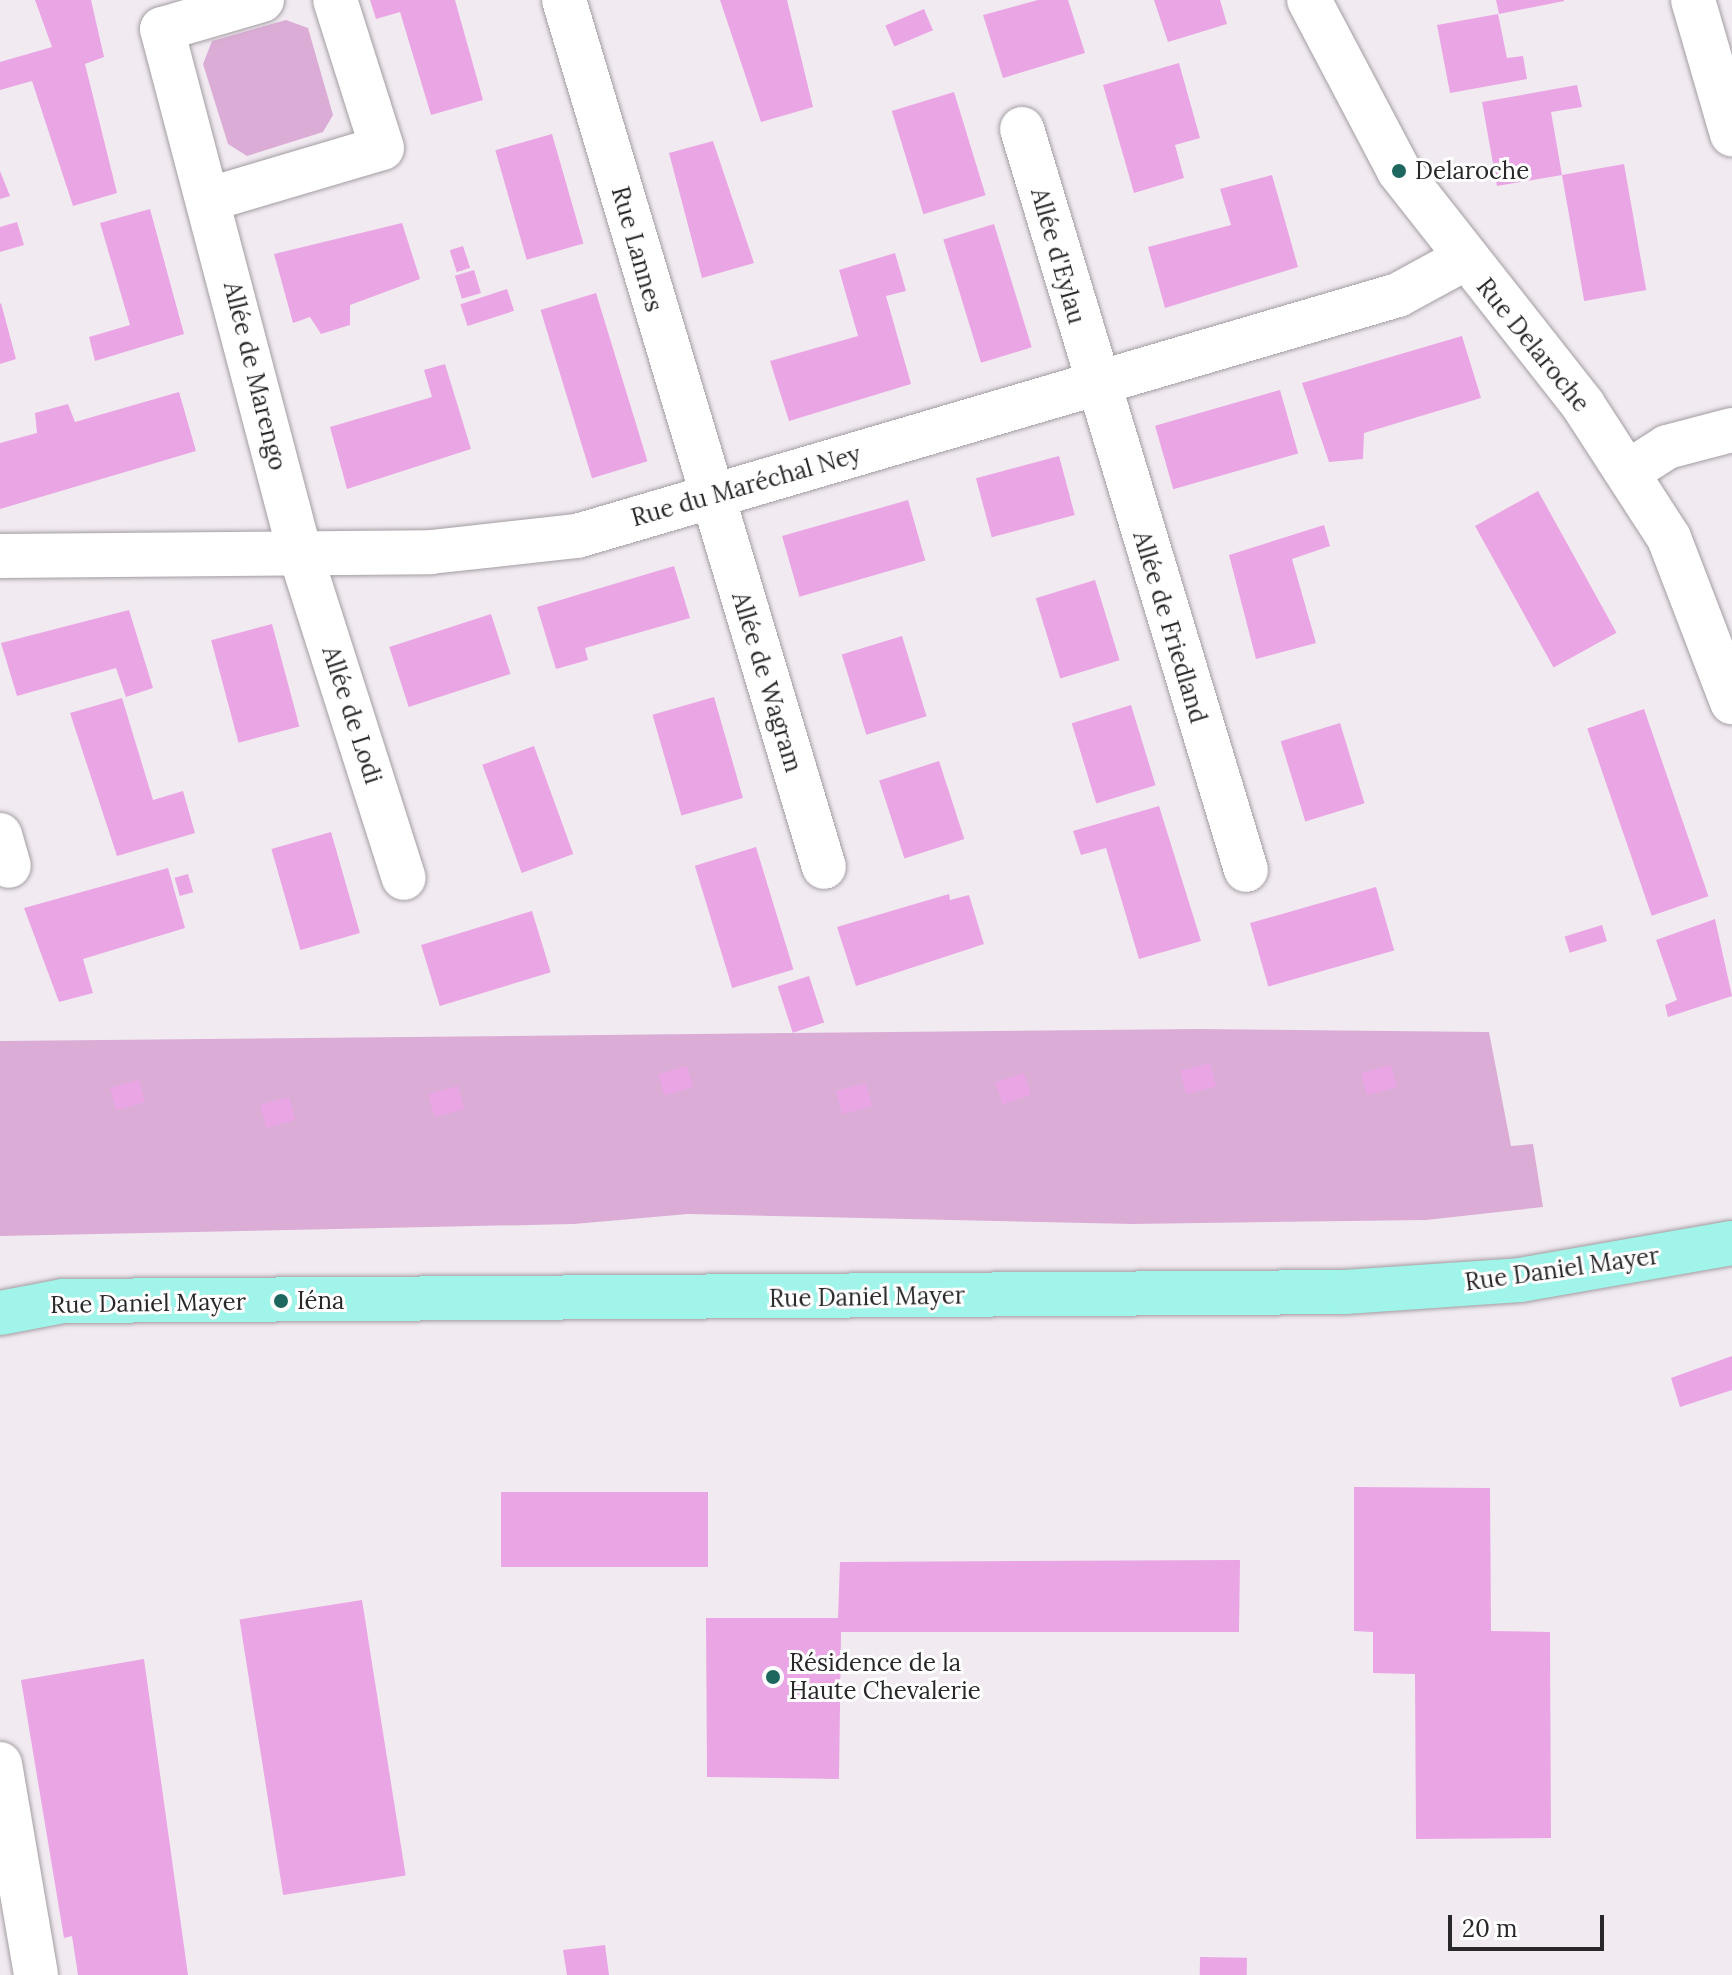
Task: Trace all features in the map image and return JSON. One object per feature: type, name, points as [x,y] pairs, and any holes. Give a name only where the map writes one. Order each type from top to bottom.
[{"type":"main road","name":"Rue Daniel Mayer","points":[[0,1313],[63,1301],[1345,1292],[1520,1280],[1732,1243]]},
{"type":"street","name":"Allée de Marengo","points":[[262,0],[162,29],[210,199],[300,553]]},
{"type":"street","points":[[210,199],[382,148],[335,0]]},
{"type":"street","name":"Rue Lannes","points":[[564,0],[710,497]]},
{"type":"street","name":"Rue Delaroche","points":[[1309,0],[1399,171],[1628,472],[1699,603],[1732,702]]},
{"type":"street","points":[[1693,0],[1732,134]]},
{"type":"street","name":"Allée d'Eylau","points":[[1022,129],[1094,384]]},
{"type":"street","name":"Rue du Maréchal Ney","points":[[0,556],[431,552],[577,536],[1398,295],[1464,259]]},
{"type":"street","name":"Allée de Friedland","points":[[1094,384],[1246,870]]},
{"type":"street","points":[[1628,472],[1667,447],[1732,430]]},
{"type":"street","name":"Allée de Wagram","points":[[710,497],[824,867]]},
{"type":"street","name":"Allée de Lodi","points":[[300,553],[404,878]]},
{"type":"street","points":[[0,1764],[36,1975]]},
{"type":"shaded area","points":[[286,20],[308,28],[333,115],[323,132],[247,156],[228,144],[203,64],[212,41]]},
{"type":"shaded area","points":[[1199,1029],[1489,1032],[1511,1146],[1533,1144],[1543,1207],[1426,1220],[1132,1224],[688,1214],[574,1224],[0,1236],[0,1041]]},
{"type":"building","points":[[35,0],[91,0],[104,57],[85,64],[117,193],[73,206],[32,81],[0,90],[0,62],[52,47]]},
{"type":"building","points":[[370,0],[455,0],[483,100],[431,115],[400,12],[376,19]]},
{"type":"building","points":[[720,0],[787,0],[813,107],[761,122]]},
{"type":"building","points":[[1038,0],[1068,0],[1085,53],[1003,78],[983,15]]},
{"type":"building","points":[[1154,0],[1220,0],[1227,24],[1168,42]]},
{"type":"building","points":[[1496,0],[1564,0],[1564,1],[1499,14]]},
{"type":"building","points":[[924,9],[933,30],[894,47],[885,25]]},
{"type":"building","points":[[1498,14],[1507,58],[1523,56],[1527,79],[1450,93],[1437,25]]},
{"type":"building","points":[[1179,63],[1200,138],[1175,145],[1184,178],[1134,193],[1103,85]]},
{"type":"building","points":[[1577,85],[1582,107],[1551,112],[1562,175],[1497,186],[1482,102]]},
{"type":"building","points":[[954,92],[986,195],[923,214],[892,111]]},
{"type":"building","points":[[552,134],[583,244],[527,260],[495,150]]},
{"type":"building","points":[[713,141],[754,263],[702,278],[669,153]]},
{"type":"building","points":[[1624,164],[1646,290],[1584,301],[1562,175]]},
{"type":"building","points":[[0,171],[10,196],[0,199]]},
{"type":"building","points":[[1272,175],[1298,267],[1165,308],[1148,247],[1231,225],[1220,189]]},
{"type":"building","points":[[150,209],[184,334],[95,361],[89,337],[130,325],[100,223]]},
{"type":"building","points":[[17,222],[24,245],[0,252],[0,227]]},
{"type":"building","points":[[402,223],[420,279],[350,305],[350,325],[321,334],[310,317],[293,323],[274,254]]},
{"type":"building","points":[[994,224],[1032,347],[981,363],[943,239]]},
{"type":"building","points":[[463,246],[470,268],[457,272],[450,250]]},
{"type":"building","points":[[895,253],[906,291],[886,296],[911,384],[789,421],[770,361],[858,336],[839,270]]},
{"type":"building","points":[[474,270],[481,293],[462,299],[455,276]]},
{"type":"building","points":[[507,289],[514,311],[468,326],[460,304]]},
{"type":"building","points":[[596,293],[647,461],[592,478],[541,310]]},
{"type":"building","points":[[0,304],[16,359],[0,364]]},
{"type":"building","points":[[1462,336],[1481,398],[1364,433],[1363,459],[1329,462],[1302,383]]},
{"type":"building","points":[[445,364],[471,449],[347,489],[330,427],[432,397],[424,370]]},
{"type":"building","points":[[1280,390],[1298,453],[1173,489],[1155,426]]},
{"type":"building","points":[[179,392],[196,451],[0,509],[0,443],[37,433],[35,413],[68,404],[75,422]]},
{"type":"building","points":[[1059,456],[1075,515],[992,537],[976,478]]},
{"type":"building","points":[[1538,491],[1617,633],[1554,668],[1475,526]]},
{"type":"building","points":[[908,500],[925,561],[799,597],[782,536]]},
{"type":"building","points":[[1324,525],[1330,546],[1292,559],[1316,643],[1256,659],[1229,555]]},
{"type":"building","points":[[674,566],[690,618],[585,648],[588,660],[556,669],[537,607]]},
{"type":"building","points":[[1095,580],[1120,660],[1060,678],[1036,598]]},
{"type":"building","points":[[129,610],[153,688],[126,697],[116,668],[17,696],[1,643]]},
{"type":"building","points":[[491,614],[510,674],[409,707],[389,647]]},
{"type":"building","points":[[272,624],[299,726],[239,743],[211,640]]},
{"type":"building","points":[[902,636],[927,716],[866,735],[842,654]]},
{"type":"building","points":[[714,697],[743,798],[681,816],[652,715]]},
{"type":"building","points":[[122,698],[153,800],[183,791],[195,833],[117,856],[70,713]]},
{"type":"building","points":[[1131,705],[1156,785],[1096,803],[1072,723]]},
{"type":"building","points":[[1644,709],[1708,896],[1652,916],[1587,729]]},
{"type":"building","points":[[1340,723],[1365,803],[1305,821],[1281,741]]},
{"type":"building","points":[[534,746],[573,854],[522,873],[482,765]]},
{"type":"building","points":[[939,761],[964,839],[904,858],[879,780]]},
{"type":"building","points":[[1159,806],[1201,941],[1139,959],[1106,848],[1081,855],[1073,831]]},
{"type":"building","points":[[331,832],[360,933],[300,950],[271,849]]},
{"type":"building","points":[[756,847],[793,969],[732,988],[695,866]]},
{"type":"building","points":[[168,868],[185,928],[83,959],[93,993],[59,1002],[24,908]]},
{"type":"building","points":[[188,874],[193,892],[180,896],[175,878]]},
{"type":"building","points":[[1376,887],[1394,950],[1268,987],[1250,923]]},
{"type":"building","points":[[949,894],[950,900],[969,895],[984,944],[856,986],[837,927]]},
{"type":"building","points":[[532,911],[551,972],[440,1006],[421,945]]},
{"type":"building","points":[[1715,919],[1732,996],[1668,1017],[1665,1005],[1677,1000],[1656,940]]},
{"type":"building","points":[[1602,925],[1607,941],[1570,953],[1565,936]]},
{"type":"building","points":[[809,976],[824,1023],[793,1033],[778,986]]},
{"type":"building","points":[[1210,1063],[1216,1086],[1186,1094],[1180,1071]]},
{"type":"building","points":[[1391,1065],[1397,1087],[1367,1095],[1361,1073]]},
{"type":"building","points":[[687,1066],[693,1087],[664,1095],[658,1074]]},
{"type":"building","points":[[1024,1073],[1031,1095],[1003,1104],[995,1082]]},
{"type":"building","points":[[139,1080],[145,1102],[116,1110],[110,1088]]},
{"type":"building","points":[[866,1083],[872,1106],[842,1114],[836,1091]]},
{"type":"building","points":[[458,1086],[464,1109],[434,1117],[428,1094]]},
{"type":"building","points":[[289,1097],[295,1120],[266,1128],[260,1105]]},
{"type":"building","points":[[1732,1356],[1732,1390],[1680,1407],[1671,1378]]},
{"type":"building","points":[[1354,1487],[1490,1488],[1491,1631],[1550,1632],[1551,1838],[1416,1839],[1415,1674],[1373,1673],[1373,1632],[1354,1631]]},
{"type":"building","points":[[501,1492],[708,1492],[708,1567],[501,1567]]},
{"type":"building","name":"Résidence de la Haute Chevalerie","points":[[1240,1560],[1239,1632],[841,1632],[839,1779],[707,1777],[706,1618],[838,1618],[840,1562]]},
{"type":"building","points":[[362,1600],[406,1876],[283,1895],[240,1619]]},
{"type":"building","points":[[144,1659],[188,1975],[78,1975],[72,1936],[64,1938],[21,1680]]},
{"type":"building","points":[[605,1945],[609,1975],[567,1975],[563,1950]]},
{"type":"building","points":[[1200,1957],[1247,1958],[1247,1975],[1200,1975]]},
{"type":"place","name":"Delaroche","points":[[1399,171]]},
{"type":"place","name":"Iéna","points":[[281,1301]]},
{"type":"place","name":"Résidence de la Haute Chevalerie","points":[[773,1677]]}]
